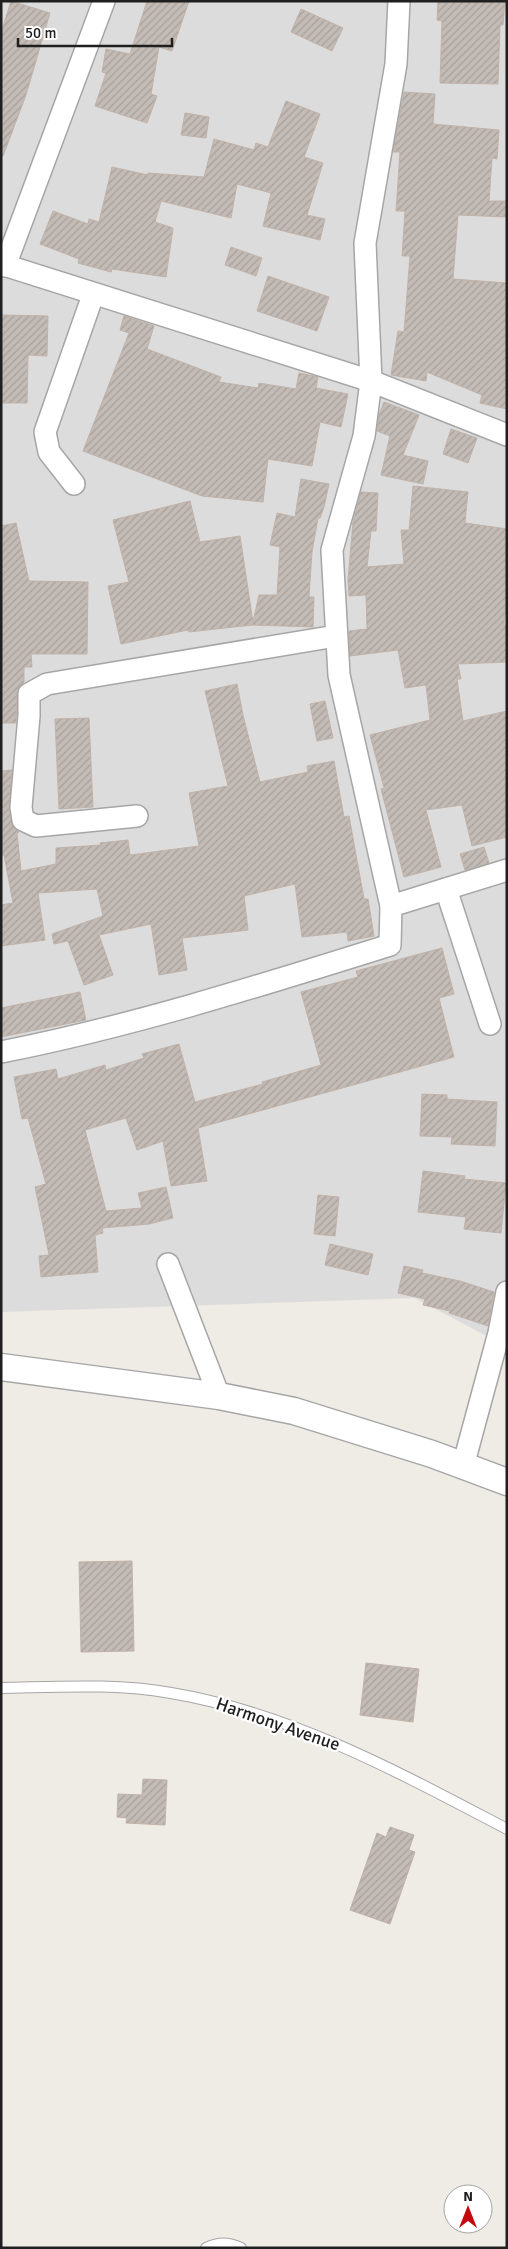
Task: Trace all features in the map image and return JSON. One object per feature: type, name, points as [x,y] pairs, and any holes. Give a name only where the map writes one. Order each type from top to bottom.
[{"type":"street","points":[[104,1],[3,265],[93,295],[371,381],[507,435]]},
{"type":"street","points":[[1,1052],[66,1039],[282,979],[390,945],[391,906],[339,675],[332,550],[364,436],[371,381],[365,243],[396,64],[399,1]]},
{"type":"street","points":[[74,484],[49,452],[45,432],[93,295]]},
{"type":"street","points":[[136,816],[36,826],[23,820],[21,806],[29,716],[29,694],[47,684],[336,636]]},
{"type":"street","points":[[391,906],[507,870]]},
{"type":"street","points":[[446,889],[490,1024]]},
{"type":"street","points":[[168,1264],[219,1396]]},
{"type":"street","points":[[463,1466],[499,1333],[507,1292]]},
{"type":"street","points":[[1,1367],[219,1396],[294,1411],[432,1454],[507,1482]]},
{"type":"lane","name":"Harmony Avenue","points":[[1,1688],[92,1686],[170,1692],[237,1706],[353,1750],[507,1829]]},
{"type":"lane","points":[[206,2248],[219,2243],[232,2244],[241,2248]]},
{"type":"shaded area","points":[[1,1],[507,1],[507,1347],[415,1298],[1,1312]]},
{"type":"building","points":[[11,1],[50,13],[26,95],[3,156],[1,156],[1,33]]},
{"type":"building","points":[[147,1],[189,1],[172,51],[159,47],[151,94],[157,96],[147,123],[95,106],[106,73],[102,72],[106,49],[130,54]]},
{"type":"building","points":[[438,1],[505,1],[503,25],[500,25],[498,84],[440,83],[442,21],[437,20]]},
{"type":"building","points":[[301,9],[343,28],[332,51],[291,32]]},
{"type":"building","points":[[404,92],[435,94],[433,124],[499,130],[497,159],[492,158],[489,201],[507,201],[507,217],[458,215],[453,279],[507,283],[507,409],[480,403],[482,395],[427,372],[426,381],[391,375],[398,331],[404,332],[410,256],[402,256],[405,211],[396,211],[400,152],[393,152]]},
{"type":"building","points":[[286,101],[320,114],[304,157],[323,163],[307,215],[325,219],[320,240],[263,226],[271,193],[237,184],[231,218],[161,201],[155,222],[173,228],[166,277],[112,269],[111,272],[78,263],[79,259],[40,244],[53,211],[88,224],[89,219],[99,222],[112,167],[148,175],[148,173],[204,177],[214,139],[254,150],[256,143],[268,147]]},
{"type":"building","points":[[185,113],[209,117],[206,138],[181,135]]},
{"type":"building","points":[[231,247],[262,258],[256,276],[225,265]]},
{"type":"building","points":[[268,276],[329,297],[317,331],[257,311]]},
{"type":"building","points":[[1,315],[48,316],[47,356],[28,355],[27,403],[1,403]]},
{"type":"building","points":[[124,316],[154,326],[147,349],[221,377],[219,382],[258,388],[259,383],[296,389],[299,373],[318,377],[316,388],[348,394],[341,427],[320,422],[312,466],[268,459],[263,502],[202,496],[83,451],[129,333],[120,330]]},
{"type":"building","points":[[384,402],[419,415],[403,455],[428,461],[423,484],[381,475],[390,436],[377,431],[379,415]]},
{"type":"building","points":[[451,429],[477,438],[468,463],[443,454]]},
{"type":"building","points":[[301,479],[329,484],[324,507],[320,518],[318,518],[312,552],[309,597],[314,597],[313,627],[252,625],[189,632],[188,630],[121,644],[108,586],[129,582],[113,520],[190,501],[200,542],[240,536],[253,622],[259,595],[277,595],[280,547],[270,545],[277,513],[295,517]]},
{"type":"building","points":[[413,486],[468,492],[465,523],[507,529],[507,592],[504,625],[507,625],[507,662],[458,664],[461,679],[457,679],[463,721],[507,711],[507,837],[472,846],[462,805],[426,810],[441,867],[404,877],[381,789],[384,788],[370,735],[430,720],[426,685],[405,688],[398,650],[350,656],[349,631],[367,629],[366,595],[349,596],[348,580],[353,522],[361,492],[378,493],[376,531],[371,531],[367,567],[404,564],[401,530],[409,530]]},
{"type":"building","points":[[16,523],[29,581],[88,582],[87,654],[31,654],[32,667],[24,667],[24,682],[19,687],[17,694],[16,723],[1,723],[1,526]]},
{"type":"building","points":[[237,684],[260,782],[308,772],[307,766],[334,761],[344,817],[349,816],[364,899],[368,899],[374,936],[348,941],[347,932],[302,937],[295,884],[244,896],[248,930],[182,938],[187,970],[159,975],[151,924],[99,935],[113,975],[84,985],[68,941],[54,944],[52,934],[103,916],[97,889],[38,893],[45,940],[1,946],[1,905],[13,903],[4,855],[1,855],[1,771],[12,770],[9,809],[13,827],[19,832],[17,833],[21,871],[56,864],[56,848],[101,845],[100,843],[128,840],[130,855],[199,846],[189,793],[228,786],[205,691]]},
{"type":"building","points":[[325,701],[333,738],[317,741],[310,704]]},
{"type":"building","points":[[89,718],[93,807],[59,809],[55,719]]},
{"type":"building","points":[[484,847],[489,863],[465,870],[460,854]]},
{"type":"building","points":[[442,948],[454,994],[439,998],[454,1057],[198,1128],[207,1181],[171,1186],[163,1141],[137,1150],[126,1118],[85,1130],[106,1211],[142,1208],[138,1193],[166,1187],[173,1218],[149,1224],[102,1228],[103,1233],[95,1235],[98,1272],[41,1277],[39,1256],[49,1255],[35,1187],[46,1184],[28,1118],[22,1119],[14,1077],[56,1069],[58,1079],[105,1065],[106,1070],[144,1058],[142,1054],[179,1044],[195,1102],[263,1084],[262,1082],[321,1065],[301,992],[358,977],[356,971]]},
{"type":"building","points":[[80,992],[86,1020],[1,1037],[1,1008]]},
{"type":"building","points":[[422,1094],[447,1095],[447,1099],[497,1102],[495,1146],[451,1144],[452,1137],[420,1136]]},
{"type":"building","points":[[423,1171],[465,1176],[464,1179],[506,1183],[501,1233],[464,1229],[466,1217],[418,1212]]},
{"type":"building","points":[[318,1195],[339,1197],[335,1236],[314,1234]]},
{"type":"building","points":[[330,1244],[373,1254],[368,1275],[325,1265]]},
{"type":"building","points":[[404,1266],[423,1270],[422,1273],[460,1281],[494,1292],[488,1326],[449,1313],[450,1311],[423,1305],[425,1299],[398,1293]]},
{"type":"building","points":[[132,1561],[134,1651],[81,1652],[79,1562]]},
{"type":"building","points":[[366,1663],[419,1669],[413,1722],[360,1715]]},
{"type":"building","points":[[143,1779],[167,1780],[165,1825],[126,1823],[127,1818],[117,1817],[118,1794],[142,1795]]},
{"type":"building","points":[[390,1827],[414,1835],[409,1850],[415,1852],[390,1924],[350,1910],[377,1833],[386,1837]]}]
